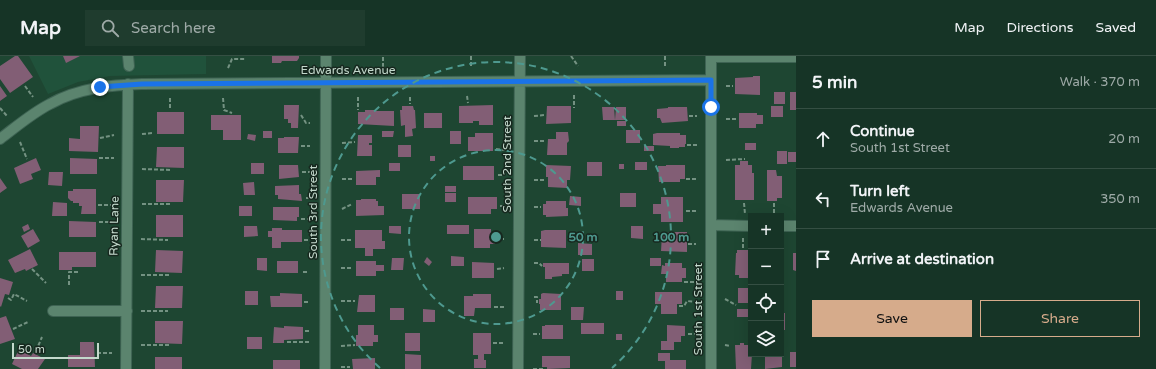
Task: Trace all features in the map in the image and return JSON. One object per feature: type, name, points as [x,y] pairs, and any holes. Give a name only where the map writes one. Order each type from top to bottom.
[{"type":"street","name":"South 3rd Street","points":[[325,369],[326,56]]},
{"type":"street","name":"South 2nd Street","points":[[518,369],[520,56]]},
{"type":"street","points":[[712,56],[796,57]]},
{"type":"street","name":"South 1st Street","points":[[711,369],[712,56]]},
{"type":"street","name":"Edwards Avenue","points":[[0,139],[39,111],[59,99],[96,88],[128,84],[711,80]]},
{"type":"street","name":"Ryan Lane","points":[[126,369],[128,84]]},
{"type":"street","points":[[712,226],[748,226]]},
{"type":"street","points":[[784,226],[796,226]]},
{"type":"street","points":[[53,311],[127,311]]},
{"type":"path","points":[[382,67],[383,56]]},
{"type":"path","points":[[471,56],[471,66]]},
{"type":"path","points":[[571,56],[578,66]]},
{"type":"path","points":[[665,56],[665,66]]},
{"type":"path","points":[[228,68],[232,58],[246,58]]},
{"type":"path","points":[[25,86],[33,97]]},
{"type":"path","points":[[726,86],[733,86]]},
{"type":"path","points":[[574,95],[574,108]]},
{"type":"path","points":[[467,96],[468,103]]},
{"type":"path","points":[[358,97],[358,110]]},
{"type":"path","points":[[410,97],[410,104]]},
{"type":"path","points":[[170,98],[170,110]]},
{"type":"path","points":[[223,98],[224,110],[232,113]]},
{"type":"path","points":[[0,108],[7,116]]},
{"type":"path","points":[[301,115],[306,124],[310,123]]},
{"type":"path","points":[[534,116],[545,115]]},
{"type":"path","points":[[689,116],[697,116]]},
{"type":"path","points":[[726,119],[738,119]]},
{"type":"path","points":[[142,134],[154,133]]},
{"type":"path","points":[[100,138],[114,135]]},
{"type":"path","points":[[534,141],[546,141]]},
{"type":"path","points":[[20,142],[26,159]]},
{"type":"path","points":[[342,143],[355,142]]},
{"type":"path","points":[[687,145],[697,145]]},
{"type":"path","points":[[301,146],[310,146]]},
{"type":"path","points":[[496,149],[505,150]]},
{"type":"path","points":[[99,158],[114,158]]},
{"type":"path","points":[[726,160],[745,159]]},
{"type":"path","points":[[142,169],[170,170]]},
{"type":"path","points":[[302,172],[310,172]]},
{"type":"path","points":[[498,175],[505,175]]},
{"type":"path","points":[[342,179],[354,179]]},
{"type":"path","points":[[686,179],[696,179]]},
{"type":"path","points":[[534,180],[546,180]]},
{"type":"path","points":[[744,203],[744,214]]},
{"type":"path","points":[[774,203],[774,213]]},
{"type":"path","points":[[98,205],[113,204]]},
{"type":"path","points":[[142,204],[170,204]]},
{"type":"path","points":[[342,209],[352,204]]},
{"type":"path","points":[[500,206],[505,206]]},
{"type":"path","points":[[534,207],[541,207]]},
{"type":"path","points":[[686,211],[696,211]]},
{"type":"path","points":[[301,219],[310,219]]},
{"type":"path","points":[[99,222],[113,222]]},
{"type":"path","points":[[743,238],[743,248]]},
{"type":"path","points":[[142,239],[168,240]]},
{"type":"path","points":[[498,239],[504,239]]},
{"type":"path","points":[[304,240],[310,240]]},
{"type":"path","points":[[342,240],[353,240]]},
{"type":"path","points":[[534,240],[541,240]]},
{"type":"path","points":[[688,244],[696,244]]},
{"type":"path","points":[[534,263],[539,263],[542,266]]},
{"type":"path","points":[[342,268],[353,268]]},
{"type":"path","points":[[497,269],[504,268]]},
{"type":"path","points":[[32,270],[46,283]]},
{"type":"path","points":[[69,285],[69,272],[80,272]]},
{"type":"path","points":[[303,272],[309,272]]},
{"type":"path","points":[[141,275],[169,274]]},
{"type":"path","points":[[684,282],[696,282]]},
{"type":"path","points":[[8,298],[11,300],[14,294],[27,301]]},
{"type":"path","points":[[534,297],[537,297],[538,303]]},
{"type":"path","points":[[725,299],[736,305]]},
{"type":"path","points":[[341,302],[355,301]]},
{"type":"path","points":[[679,306],[684,306],[687,301],[696,302]]},
{"type":"path","points":[[304,302],[309,302]]},
{"type":"path","points":[[494,307],[504,307]]},
{"type":"path","points":[[141,311],[168,311]]},
{"type":"path","points":[[13,329],[28,322]]},
{"type":"path","points":[[533,334],[540,334]]},
{"type":"path","points":[[688,334],[696,334]]},
{"type":"path","points":[[36,351],[42,337]]},
{"type":"path","points":[[287,342],[309,342]]},
{"type":"path","points":[[493,343],[504,343]]},
{"type":"path","points":[[141,345],[170,346]]},
{"type":"path","points":[[341,346],[355,345]]},
{"type":"path","points":[[725,346],[730,346]]},
{"type":"path","points":[[97,353],[112,353]]},
{"type":"path","points":[[341,367],[350,367]]},
{"type":"path","points":[[533,369],[544,369]]},
{"type":"shaded area","points":[[29,56],[206,56],[206,74],[110,76],[78,82],[48,94]]},
{"type":"building","points":[[15,56],[18,56],[33,77],[10,93],[0,79],[0,66]]},
{"type":"building","points":[[63,56],[80,56],[66,63]]},
{"type":"building","points":[[272,56],[299,56],[299,58],[297,61],[272,63]]},
{"type":"building","points":[[760,76],[760,95],[735,94],[735,78]]},
{"type":"building","points":[[0,86],[7,96],[0,101]]},
{"type":"building","points":[[774,92],[785,92],[785,104],[774,104]]},
{"type":"building","points":[[790,92],[796,92],[796,110],[790,110]]},
{"type":"building","points":[[284,105],[299,105],[298,128],[291,128],[291,123],[288,123],[288,119],[284,119]]},
{"type":"building","points":[[493,105],[493,125],[479,125],[479,121],[473,121],[473,123],[459,123],[459,106]]},
{"type":"building","points":[[402,106],[413,106],[415,110],[416,128],[412,129],[413,136],[405,137],[405,125],[401,126],[400,110],[402,110]]},
{"type":"building","points":[[547,106],[571,106],[571,123],[546,124]]},
{"type":"building","points":[[771,106],[783,106],[783,117],[771,117]]},
{"type":"building","points":[[602,107],[614,107],[615,120],[603,120]]},
{"type":"building","points":[[616,107],[626,107],[626,120],[615,120]]},
{"type":"building","points":[[668,107],[687,107],[688,121],[662,123],[660,118],[657,118],[657,109]]},
{"type":"building","points":[[365,110],[394,111],[394,126],[358,124],[358,112],[365,112]]},
{"type":"building","points":[[157,112],[184,112],[184,134],[157,134]]},
{"type":"building","points":[[424,113],[442,113],[442,128],[424,128]]},
{"type":"building","points":[[739,113],[757,113],[757,115],[763,115],[763,124],[756,124],[756,128],[739,128]]},
{"type":"building","points":[[211,115],[241,115],[241,140],[223,140],[223,130],[211,130]]},
{"type":"building","points":[[617,121],[626,121],[626,126],[617,126]]},
{"type":"building","points":[[80,126],[99,126],[98,152],[69,151],[69,138],[80,139]]},
{"type":"building","points":[[626,130],[640,130],[640,143],[626,143]]},
{"type":"building","points":[[263,131],[272,131],[272,138],[263,138]]},
{"type":"building","points":[[382,131],[394,131],[393,137],[382,137]]},
{"type":"building","points":[[450,131],[461,131],[461,144],[450,144]]},
{"type":"building","points":[[556,132],[568,132],[569,141],[567,143],[567,155],[547,155],[548,139],[556,139]]},
{"type":"building","points":[[475,133],[493,133],[493,151],[468,151],[468,137],[475,137]]},
{"type":"building","points":[[680,133],[680,135],[686,135],[685,147],[670,148],[670,146],[653,145],[653,134]]},
{"type":"building","points":[[248,134],[256,135],[255,141],[247,139]]},
{"type":"building","points":[[358,135],[372,135],[372,143],[369,143],[369,145],[372,145],[372,156],[357,156]]},
{"type":"building","points":[[299,137],[298,153],[278,153],[278,138]]},
{"type":"building","points":[[745,143],[756,143],[756,150],[745,150]]},
{"type":"building","points":[[398,145],[411,145],[411,157],[398,157]]},
{"type":"building","points":[[644,146],[654,146],[654,151],[644,151]]},
{"type":"building","points":[[157,147],[184,147],[184,168],[156,167]]},
{"type":"building","points":[[777,151],[787,151],[787,164],[777,164]]},
{"type":"building","points":[[788,152],[796,152],[796,162],[788,162]]},
{"type":"building","points":[[430,156],[435,156],[435,161],[430,161]]},
{"type":"building","points":[[36,158],[41,170],[31,174],[33,179],[20,184],[14,168]]},
{"type":"building","points":[[70,158],[97,159],[97,174],[70,174]]},
{"type":"building","points":[[740,161],[748,161],[748,165],[752,165],[752,173],[754,173],[754,200],[735,200],[735,165],[740,165]]},
{"type":"building","points":[[587,162],[602,162],[602,176],[587,176]]},
{"type":"building","points":[[635,162],[647,162],[647,170],[635,170]]},
{"type":"building","points":[[251,163],[264,163],[264,174],[251,174]]},
{"type":"building","points":[[389,163],[400,163],[400,171],[389,171]]},
{"type":"building","points":[[619,164],[624,164],[624,169],[619,169]]},
{"type":"building","points":[[279,165],[298,165],[299,177],[279,179]]},
{"type":"building","points":[[546,165],[571,166],[570,180],[567,180],[567,188],[548,187]]},
{"type":"building","points":[[685,165],[685,179],[680,179],[680,182],[659,182],[658,166]]},
{"type":"building","points":[[463,166],[494,166],[494,180],[463,180]]},
{"type":"building","points":[[380,170],[380,177],[376,177],[376,185],[356,185],[356,171]]},
{"type":"building","points":[[767,170],[776,170],[777,176],[782,176],[782,198],[777,198],[777,201],[767,201]]},
{"type":"building","points":[[49,172],[63,172],[62,186],[48,185]]},
{"type":"building","points":[[0,178],[7,188],[0,193]]},
{"type":"building","points":[[156,180],[184,180],[183,202],[156,202]]},
{"type":"building","points":[[254,182],[255,195],[244,195],[243,183]]},
{"type":"building","points":[[299,185],[299,194],[301,194],[302,201],[278,199],[278,195],[275,195],[275,186]]},
{"type":"building","points":[[445,186],[456,186],[456,192],[445,192]]},
{"type":"building","points":[[73,189],[96,189],[96,214],[81,214],[82,206],[79,206],[79,203],[73,203],[73,201],[68,198],[68,191],[73,191]]},
{"type":"building","points":[[445,193],[456,193],[456,202],[445,202]]},
{"type":"building","points":[[620,193],[636,193],[636,207],[620,207]]},
{"type":"building","points":[[402,194],[420,194],[420,209],[402,209]]},
{"type":"building","points":[[570,196],[581,197],[581,206],[569,205]]},
{"type":"building","points":[[468,197],[497,197],[497,209],[491,209],[491,214],[468,214]]},
{"type":"building","points":[[661,197],[683,197],[683,222],[661,222],[661,214],[653,214],[653,204],[661,204]]},
{"type":"building","points":[[376,199],[376,201],[378,201],[378,206],[384,206],[384,215],[356,216],[356,200]]},
{"type":"building","points":[[546,201],[566,201],[568,216],[546,217],[546,215],[543,215],[543,204],[546,204]]},
{"type":"building","points":[[53,202],[67,203],[67,216],[52,216]]},
{"type":"building","points":[[239,206],[252,206],[252,216],[239,216]]},
{"type":"building","points":[[273,207],[299,207],[299,217],[297,217],[297,221],[273,220]]},
{"type":"building","points":[[156,215],[183,215],[183,237],[156,237]]},
{"type":"building","points":[[69,221],[96,222],[96,237],[69,237]]},
{"type":"building","points":[[28,224],[30,229],[24,232],[22,227]]},
{"type":"building","points":[[447,225],[469,225],[469,234],[447,234]]},
{"type":"building","points":[[244,226],[257,226],[258,236],[244,237]]},
{"type":"building","points":[[389,226],[401,226],[401,234],[389,233]]},
{"type":"building","points":[[631,226],[643,226],[643,239],[631,238]]},
{"type":"building","points":[[272,228],[282,228],[282,230],[302,230],[302,242],[281,242],[281,248],[272,248],[272,237],[268,237],[268,231],[272,231]]},
{"type":"building","points":[[33,229],[40,241],[28,248],[21,236]]},
{"type":"building","points":[[474,229],[491,229],[491,233],[495,233],[495,244],[490,244],[490,248],[474,248]]},
{"type":"building","points":[[355,230],[382,230],[382,241],[385,241],[385,249],[373,249],[373,256],[365,256],[365,248],[355,248]]},
{"type":"building","points":[[566,230],[566,248],[541,247],[541,231]]},
{"type":"building","points":[[668,232],[687,232],[687,252],[661,251],[662,234],[668,234]]},
{"type":"building","points":[[578,243],[592,244],[592,255],[578,255]]},
{"type":"building","points":[[30,249],[38,265],[26,271],[25,269],[15,273],[8,260]]},
{"type":"building","points":[[156,250],[183,251],[182,273],[155,272]]},
{"type":"building","points":[[737,250],[748,250],[748,278],[739,278],[739,275],[735,275]]},
{"type":"building","points":[[59,252],[96,252],[96,267],[72,267],[72,270],[59,270]]},
{"type":"building","points":[[793,253],[796,253],[796,271],[793,270]]},
{"type":"building","points":[[451,256],[464,257],[464,266],[451,266]]},
{"type":"building","points":[[427,257],[432,262],[429,266],[424,262]]},
{"type":"building","points":[[257,258],[267,258],[267,271],[257,270]]},
{"type":"building","points":[[392,258],[404,258],[403,270],[391,270]]},
{"type":"building","points":[[650,258],[661,258],[661,266],[650,266]]},
{"type":"building","points":[[582,259],[594,259],[594,271],[582,271]]},
{"type":"building","points":[[277,261],[298,261],[298,273],[277,273]]},
{"type":"building","points":[[356,261],[376,261],[376,265],[384,265],[384,271],[376,271],[376,276],[356,276]]},
{"type":"building","points":[[472,262],[494,263],[494,278],[472,278]]},
{"type":"building","points":[[543,263],[569,263],[569,274],[562,274],[562,276],[552,277],[552,279],[545,279],[545,267],[543,267]]},
{"type":"building","points":[[665,263],[682,263],[682,268],[686,268],[686,278],[682,278],[682,282],[666,282],[666,274],[661,274],[662,265],[665,266]]},
{"type":"building","points":[[0,278],[13,282],[9,295],[5,294],[1,307],[0,306]]},
{"type":"building","points":[[156,286],[183,286],[182,308],[155,308]]},
{"type":"building","points":[[738,288],[748,288],[748,303],[738,303]]},
{"type":"building","points":[[245,291],[258,291],[258,305],[245,305]]},
{"type":"building","points":[[616,291],[623,291],[623,300],[616,300]]},
{"type":"building","points":[[655,292],[682,292],[682,304],[677,304],[677,314],[661,314],[661,304],[655,304]]},
{"type":"building","points":[[280,293],[302,294],[302,307],[271,307],[270,296],[280,296]]},
{"type":"building","points":[[473,294],[491,294],[491,308],[475,308],[474,316],[464,316],[464,296],[473,296]]},
{"type":"building","points":[[541,294],[561,294],[561,310],[540,310],[539,299],[541,299]]},
{"type":"building","points":[[359,295],[375,295],[375,312],[357,312]]},
{"type":"building","points":[[571,307],[584,307],[583,320],[571,320]]},
{"type":"building","points":[[390,308],[404,308],[404,320],[390,320]]},
{"type":"building","points":[[423,309],[435,310],[435,322],[423,322]]},
{"type":"building","points":[[737,309],[748,309],[748,317],[737,317]]},
{"type":"building","points":[[784,313],[785,313],[784,330]]},
{"type":"building","points":[[6,316],[15,339],[0,344],[0,318]]},
{"type":"building","points":[[155,321],[183,321],[182,344],[155,343]]},
{"type":"building","points":[[581,323],[604,323],[604,334],[581,334]]},
{"type":"building","points":[[358,325],[374,325],[374,335],[378,335],[378,342],[373,342],[373,346],[356,346]]},
{"type":"building","points":[[563,325],[563,339],[542,339],[542,326]]},
{"type":"building","points":[[667,325],[685,326],[685,336],[681,336],[681,342],[674,342],[674,350],[661,350],[661,341],[667,341]]},
{"type":"building","points":[[284,326],[303,327],[303,339],[284,340],[284,343],[273,343],[274,327],[284,328]]},
{"type":"building","points":[[405,333],[420,333],[420,351],[405,351]]},
{"type":"building","points":[[473,333],[491,333],[491,354],[484,354],[486,368],[474,368],[474,359],[478,359],[478,355],[473,355]]},
{"type":"building","points":[[616,334],[622,334],[622,340],[616,340]]},
{"type":"building","points":[[247,337],[262,337],[262,349],[247,349]]},
{"type":"building","points":[[80,342],[94,342],[95,367],[68,367],[68,355],[80,355]]},
{"type":"building","points":[[740,343],[744,343],[744,345],[748,345],[748,357],[752,357],[751,369],[736,369],[735,345],[740,345]]},
{"type":"building","points":[[19,349],[31,356],[33,353],[45,359],[38,369],[22,369],[12,364]]},
{"type":"building","points":[[790,352],[796,352],[796,367],[790,367]]},
{"type":"building","points":[[658,353],[670,353],[670,360],[686,360],[686,369],[665,369],[665,361],[658,361]]},
{"type":"building","points":[[405,354],[421,355],[421,369],[405,369]]},
{"type":"building","points":[[542,356],[570,356],[570,368],[547,369],[547,367],[542,367]]},
{"type":"building","points":[[155,357],[182,357],[182,369],[155,369]]},
{"type":"building","points":[[765,357],[782,357],[782,367],[765,369]]},
{"type":"building","points":[[375,358],[375,369],[353,369],[352,359]]},
{"type":"building","points":[[273,360],[300,360],[300,369],[273,369]]},
{"type":"route","points":[[100,87],[142,84],[711,80],[711,107]]}]
